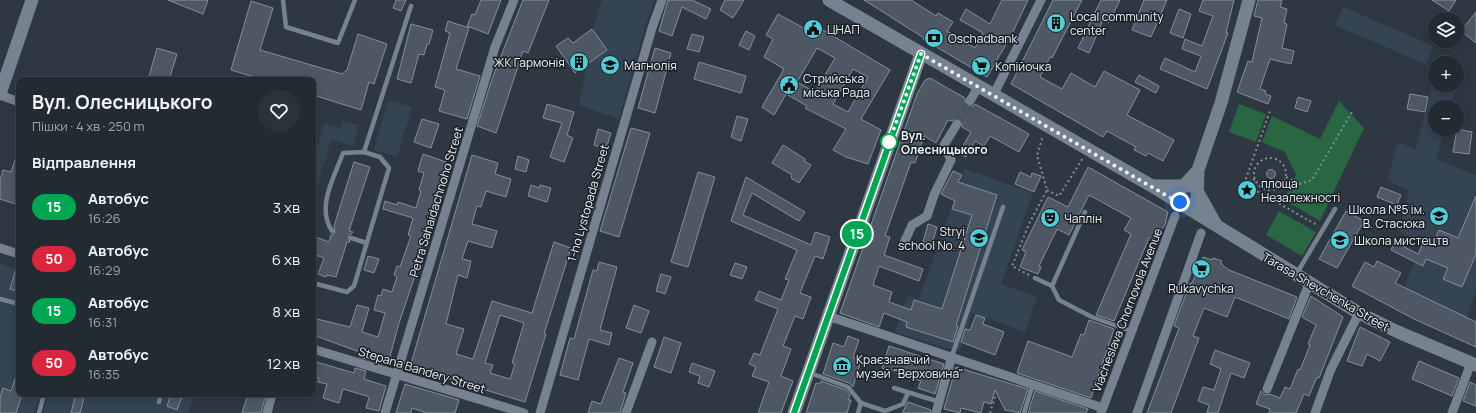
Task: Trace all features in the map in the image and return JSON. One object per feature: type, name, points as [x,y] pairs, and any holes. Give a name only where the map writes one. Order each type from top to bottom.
[{"type":"main road","points":[[0,95],[32,0]]},
{"type":"main road","name":"Tarasa Shevchenka Street","points":[[829,0],[993,96],[1152,186],[1358,313],[1473,364]]},
{"type":"main road","points":[[1198,170],[1177,195],[1183,205],[1187,206],[1195,204],[1197,200],[1198,170],[1221,103],[1249,0]]},
{"type":"main road","points":[[794,413],[921,54]]},
{"type":"main road","points":[[1152,186],[1193,186],[1198,192],[1216,225]]},
{"type":"street","name":"Petra Sahaidachnoho Street","points":[[385,413],[495,47],[514,0]]},
{"type":"street","name":"1-ho Lystopada Street","points":[[540,413],[652,28],[662,0]]},
{"type":"street","points":[[993,96],[1041,0]]},
{"type":"street","points":[[970,101],[978,87]]},
{"type":"street","points":[[0,95],[16,101]]},
{"type":"street","points":[[904,243],[912,225],[927,216],[934,195],[951,160],[944,145],[957,124]]},
{"type":"street","name":"Viacheslava Chornovola Avenue","points":[[1102,411],[1175,216]]},
{"type":"street","points":[[1137,413],[1200,233]]},
{"type":"street","points":[[0,248],[16,253]]},
{"type":"street","points":[[1266,389],[1309,284]]},
{"type":"street","points":[[1315,413],[1331,369],[1358,313]]},
{"type":"street","points":[[828,316],[1033,384],[1102,411]]},
{"type":"street","points":[[626,413],[652,342]]},
{"type":"street","name":"Stepana Bandery Street","points":[[316,350],[524,413]]},
{"type":"street","points":[[936,413],[952,356]]},
{"type":"street","points":[[1452,413],[1473,364]]},
{"type":"street","points":[[267,413],[271,397]]},
{"type":"lane","points":[[283,0],[286,27],[338,43],[355,0]]},
{"type":"lane","points":[[364,152],[411,6]]},
{"type":"lane","points":[[316,284],[347,292],[354,286],[389,168],[380,158],[364,152],[343,153],[324,205],[328,225],[332,231]]},
{"type":"lane","points":[[952,356],[1003,207]]},
{"type":"lane","points":[[1296,276],[1335,209]]},
{"type":"lane","points":[[1052,286],[1085,212]]},
{"type":"lane","points":[[351,238],[367,243]]},
{"type":"lane","points":[[1034,278],[1052,286],[1059,300],[1092,317],[1132,331]]},
{"type":"lane","points":[[0,299],[16,303]]},
{"type":"lane","points":[[808,372],[848,387],[860,403],[885,411],[903,404],[908,393]]},
{"type":"lane","points":[[1024,413],[1033,384]]},
{"type":"lane","points":[[894,388],[940,402]]},
{"type":"lane","points":[[39,413],[43,397]]},
{"type":"lane","points":[[159,402],[160,397]]},
{"type":"lane","points":[[858,413],[860,403]]},
{"type":"path","points":[[1244,184],[1270,111]]},
{"type":"path","points":[[1286,178],[1300,184],[1312,180],[1352,112]]},
{"type":"path","points":[[1034,278],[1012,266],[1029,224],[1047,190],[1037,155],[1044,134]]},
{"type":"path","points":[[1047,190],[1059,196],[1083,158]]},
{"type":"path","points":[[1271,158],[1281,162],[1284,166],[1286,178],[1282,185],[1273,190],[1262,188],[1255,179],[1254,174],[1261,160],[1271,158]]},
{"type":"path","points":[[1244,184],[1255,179]]},
{"type":"path","points":[[1244,184],[1323,229]]},
{"type":"path","points":[[990,413],[996,394]]},
{"type":"shaded area","name":"Магнолія","points":[[602,0],[654,0],[619,119],[579,105],[594,26]]},
{"type":"shaded area","points":[[1343,7],[1428,44],[1428,48],[1432,48],[1426,64],[1335,25]]},
{"type":"shaded area","name":"Школа №5 ім. В. Стасюка","points":[[1430,92],[1455,92],[1453,100],[1428,100]]},
{"type":"shaded area","points":[[388,100],[412,107],[397,157],[374,150]]},
{"type":"shaded area","name":"Школа №5 ім. В. Стасюка","points":[[1428,102],[1428,136],[1442,136],[1436,159],[1476,175],[1476,289],[1467,318],[1404,287],[1423,243],[1399,232],[1409,191],[1388,180],[1397,142],[1416,149]]},
{"type":"shaded area","points":[[343,121],[359,125],[353,146],[331,139],[318,184],[316,184],[316,152],[324,123],[341,128]]},
{"type":"shaded area","name":"Stryi school No. 4","points":[[965,169],[1033,193],[1001,284],[1037,297],[1025,332],[972,313],[959,352],[895,332],[907,296],[919,299]]},
{"type":"shaded area","points":[[0,264],[16,269],[16,397],[39,397],[34,413],[0,413]]},
{"type":"shaded area","points":[[48,397],[193,397],[188,413],[43,413]]},
{"type":"green space","points":[[1339,101],[1364,128],[1320,221],[1284,200],[1296,174],[1285,152],[1262,142],[1272,116],[1320,139]]},
{"type":"green space","points":[[1239,104],[1266,114],[1256,142],[1229,132]]},
{"type":"green space","points":[[1279,211],[1316,232],[1302,256],[1266,235]]},
{"type":"building","points":[[168,0],[208,0],[203,14]]},
{"type":"building","points":[[396,0],[406,0],[401,11],[393,8]]},
{"type":"building","points":[[481,0],[501,0],[488,34],[467,26],[472,14],[475,15]]},
{"type":"building","points":[[523,0],[549,0],[528,53],[523,51],[496,133],[477,126],[492,79]]},
{"type":"building","points":[[668,0],[692,0],[711,9],[706,19],[682,7],[672,36],[659,31]]},
{"type":"building","points":[[725,0],[744,0],[733,18],[720,10]]},
{"type":"building","points":[[864,0],[911,0],[936,16],[938,13],[953,22],[947,31],[975,48],[983,33],[960,20],[966,9],[990,24],[1002,0],[1028,0],[1011,36],[987,77],[923,39],[924,38]]},
{"type":"building","points":[[1053,0],[1082,0],[1052,58],[1050,57],[1040,77],[1062,89],[1071,73],[1095,87],[1104,71],[1140,90],[1127,115],[1174,140],[1163,161],[1148,153],[1146,156],[1134,150],[1136,147],[1107,131],[1103,137],[1011,84]]},
{"type":"building","points":[[1101,0],[1120,0],[1109,22],[1103,20],[1089,53],[1078,48]]},
{"type":"building","points":[[1144,0],[1167,0],[1151,37],[1132,30]]},
{"type":"building","points":[[1203,0],[1234,0],[1226,33],[1228,33],[1207,89],[1160,69],[1165,58],[1195,72],[1201,56],[1182,49],[1185,39],[1202,46],[1213,16],[1199,11]]},
{"type":"building","points":[[1258,0],[1282,0],[1280,7],[1287,9],[1284,23],[1287,24],[1282,48],[1294,51],[1291,64],[1270,59],[1260,89],[1266,91],[1265,94],[1271,96],[1268,104],[1237,92],[1248,61],[1252,62],[1262,18],[1254,16]]},
{"type":"building","points":[[1432,0],[1456,0],[1449,11]]},
{"type":"building","points":[[251,1],[273,8],[260,50],[342,74],[347,70],[358,34],[387,44],[374,84],[369,82],[361,110],[316,96],[316,77],[254,77],[231,70]]},
{"type":"building","points":[[1179,9],[1191,14],[1183,38],[1170,33]]},
{"type":"building","points":[[1476,12],[1476,43],[1464,33],[1464,27]]},
{"type":"building","name":"Стрийська міська Рада","points":[[778,14],[809,31],[813,24],[890,70],[861,119],[881,130],[868,164],[846,157],[833,150],[846,129],[805,108],[807,106],[786,94],[774,115],[762,107],[784,69],[764,57],[773,39],[766,35]],"holes":[[[817,48],[835,58],[815,92],[797,82]],[[853,69],[868,77],[848,112],[833,104]]]},
{"type":"building","points":[[448,21],[469,28],[456,69],[480,76],[467,119],[439,111],[445,90],[435,87],[450,33],[445,31]]},
{"type":"building","points":[[411,24],[433,30],[424,55],[419,54],[411,83],[397,79]]},
{"type":"building","name":"ЖК Гармонія","points":[[592,29],[607,50],[575,73],[556,46],[568,38],[573,43]]},
{"type":"building","points":[[746,31],[755,36],[749,50],[739,45]]},
{"type":"building","points":[[692,34],[704,37],[699,52],[687,49]]},
{"type":"building","points":[[157,48],[177,54],[170,77],[149,77]]},
{"type":"building","points":[[655,48],[671,53],[655,113],[638,108]]},
{"type":"building","points":[[699,62],[746,76],[741,93],[694,79]]},
{"type":"building","points":[[1139,75],[1159,86],[1156,93],[1135,82]]},
{"type":"building","points":[[930,78],[965,98],[965,104],[967,106],[973,106],[975,104],[1029,134],[1019,152],[990,136],[984,146],[975,141],[966,157],[959,153],[971,132],[962,127],[962,122],[960,119],[955,119],[952,121],[948,120],[936,143],[924,136],[915,163],[911,162],[885,236],[890,237],[884,255],[923,269],[919,281],[879,266],[873,285],[892,292],[889,302],[911,310],[914,300],[942,309],[972,215],[952,209],[955,201],[941,194],[953,171],[962,175],[958,182],[997,195],[956,326],[958,326],[953,342],[906,327],[907,322],[884,313],[879,327],[840,313],[917,94],[925,80]]},
{"type":"building","points":[[1410,94],[1428,97],[1425,112],[1407,109]]},
{"type":"building","points":[[1298,97],[1311,101],[1307,112],[1295,108]]},
{"type":"building","points":[[547,104],[574,112],[567,135],[573,138],[564,162],[550,157],[562,123],[543,118]]},
{"type":"building","points":[[737,116],[748,119],[741,141],[731,137]]},
{"type":"building","points":[[422,119],[439,124],[431,148],[414,142]]},
{"type":"building","points":[[631,128],[650,133],[619,237],[600,231]]},
{"type":"building","points":[[598,129],[611,133],[606,149],[594,145]]},
{"type":"building","points":[[1464,130],[1472,132],[1469,154],[1453,152],[1456,136],[1464,136]]},
{"type":"building","points":[[783,145],[805,159],[804,161],[811,165],[799,183],[791,178],[792,175],[772,163]]},
{"type":"building","points":[[423,154],[446,162],[420,247],[424,249],[399,323],[388,364],[370,358],[370,360],[359,357],[357,351],[316,336],[316,323],[317,319],[350,327],[357,305],[369,308],[362,332],[378,337],[385,313],[374,310],[378,295],[381,296],[383,289],[392,292],[397,277],[394,275],[397,266],[400,267],[411,236],[408,235],[413,218],[383,209],[385,201],[397,205],[398,202],[416,208],[424,173],[418,171]]},
{"type":"building","points":[[472,155],[498,163],[495,174],[511,179],[506,197],[486,191],[481,207],[477,206],[472,224],[497,231],[492,248],[468,241],[462,259],[471,261],[467,278],[458,275],[446,324],[464,329],[456,354],[473,359],[492,301],[532,313],[554,242],[571,248],[544,334],[546,334],[525,402],[410,367]],"holes":[[[500,315],[524,323],[512,363],[515,364],[510,379],[490,373],[493,365],[485,363]]]},
{"type":"building","points":[[518,156],[529,160],[526,172],[515,169]]},
{"type":"building","points":[[16,157],[16,204],[0,199],[0,180],[3,170],[11,172]]},
{"type":"building","points":[[354,162],[370,167],[349,231],[353,232],[348,237],[350,242],[347,242],[336,277],[327,275],[326,277],[318,274],[324,258],[316,255],[316,237],[329,242],[331,235],[335,233],[334,226]]},
{"type":"building","points":[[1088,167],[1168,212],[1165,225],[1153,240],[1149,238],[1114,321],[1096,315],[1131,234],[1124,230],[1131,218],[1089,195],[1069,235],[1057,229],[1039,266],[1041,267],[1038,274],[1020,267],[1026,252],[1022,250],[1048,197],[1068,207]]},
{"type":"building","points":[[1269,170],[1273,170],[1275,174],[1273,178],[1269,178],[1267,176],[1267,172]]},
{"type":"building","points":[[698,172],[715,177],[688,267],[671,262]]},
{"type":"building","points":[[1020,172],[1031,177],[1032,173],[1041,176],[1034,192],[1015,184]]},
{"type":"building","points":[[746,177],[805,212],[799,221],[752,193],[743,215],[811,245],[815,232],[830,237],[823,259],[815,256],[800,293],[811,297],[803,319],[795,316],[783,346],[791,349],[781,376],[793,381],[781,413],[758,413],[769,382],[752,376],[756,367],[749,364],[754,353],[760,355],[778,309],[755,300],[759,291],[781,300],[789,280],[785,279],[797,250],[731,221]]},
{"type":"building","points":[[531,185],[539,188],[540,185],[551,188],[547,202],[528,196]]},
{"type":"building","points":[[1381,187],[1401,195],[1397,205],[1377,197]]},
{"type":"building","points":[[1476,196],[1476,254],[1462,287],[1443,279],[1448,268],[1426,259],[1423,266],[1391,250],[1395,242],[1418,254],[1423,243],[1427,244],[1428,242],[1433,244],[1439,230],[1458,238]]},
{"type":"building","points":[[1346,211],[1364,221],[1337,268],[1319,259]]},
{"type":"building","points":[[928,224],[937,227],[932,244],[923,242]]},
{"type":"building","points":[[368,256],[379,259],[374,273],[364,270]]},
{"type":"building","points":[[1203,257],[1222,261],[1221,264],[1229,270],[1297,297],[1289,319],[1235,297],[1227,317],[1204,308],[1193,336],[1199,338],[1171,413],[1147,413],[1179,328],[1174,326],[1190,283],[1192,283]]},
{"type":"building","points":[[1377,261],[1401,273],[1395,283],[1476,322],[1476,347],[1414,319],[1352,286],[1365,262],[1374,267]]},
{"type":"building","points":[[599,262],[617,267],[600,330],[612,333],[609,345],[589,339],[578,380],[560,375],[570,338],[574,339],[593,270],[597,271]]},
{"type":"building","points":[[735,263],[747,267],[742,279],[730,275]]},
{"type":"building","points":[[16,268],[16,291],[10,289]]},
{"type":"building","points":[[661,274],[671,277],[665,294],[656,291]]},
{"type":"building","points":[[1311,296],[1343,317],[1319,378],[1317,377],[1309,396],[1304,394],[1296,413],[1269,413],[1270,409],[1256,404],[1261,391],[1265,395],[1270,394],[1280,398],[1285,387],[1290,389],[1298,369],[1300,370],[1310,345],[1308,344],[1316,325],[1302,317]]},
{"type":"building","points":[[634,305],[649,311],[641,333],[626,328]]},
{"type":"building","points":[[976,315],[985,318],[983,324],[1004,332],[995,355],[961,342],[965,329],[970,330]]},
{"type":"building","points":[[1089,320],[1114,329],[1091,398],[1017,373],[1028,341],[1072,357],[1081,334],[1084,335]]},
{"type":"building","points":[[1360,327],[1390,342],[1380,361],[1367,354],[1362,366],[1347,361]]},
{"type":"building","name":"Краєзнавчий музей \"Верховина\"","points":[[848,336],[859,340],[853,358],[861,360],[853,387],[849,383],[823,374],[833,343],[844,347]]},
{"type":"building","points":[[664,337],[681,343],[671,373],[654,367]]},
{"type":"building","points":[[889,346],[944,364],[935,394],[918,388],[921,381],[882,368]]},
{"type":"building","points":[[1215,350],[1250,363],[1244,378],[1231,373],[1218,413],[1207,413],[1209,405],[1198,401],[1203,387],[1214,390],[1221,369],[1210,364]]},
{"type":"building","points":[[619,358],[633,363],[623,392],[626,393],[620,413],[588,413],[592,401],[601,404]]},
{"type":"building","points":[[1419,361],[1459,378],[1452,396],[1412,379]]},
{"type":"building","points":[[316,362],[354,373],[355,368],[366,371],[364,379],[386,386],[379,411],[366,408],[369,398],[367,396],[343,389],[339,403],[323,398],[327,384],[318,382],[319,378],[316,377]]},
{"type":"building","points":[[692,363],[715,371],[709,387],[698,383],[700,376],[689,372]]},
{"type":"building","points":[[956,367],[1028,389],[1020,413],[1005,410],[995,390],[991,404],[984,402],[981,413],[961,408],[960,413],[944,409]]},
{"type":"building","points":[[16,376],[16,397],[21,397],[16,413],[0,413],[0,398],[3,388],[11,391]]},
{"type":"building","points":[[821,381],[846,390],[850,395],[848,400],[851,400],[847,413],[806,413],[816,383],[820,384]]},
{"type":"building","points":[[1470,382],[1476,385],[1476,406],[1463,401]]},
{"type":"building","points":[[405,384],[459,400],[455,413],[427,413],[412,408],[411,413],[396,413]]},
{"type":"building","points":[[1035,391],[1088,409],[1086,413],[1028,413]]},
{"type":"building","points":[[75,397],[84,397],[80,413],[71,413]]},
{"type":"building","points":[[170,397],[182,397],[177,410],[167,406]]},
{"type":"building","points":[[247,397],[265,397],[261,413],[242,413]]},
{"type":"building","points":[[908,402],[931,410],[930,413],[902,413]]},
{"type":"tunnel","points":[[957,124],[970,101]]},
{"type":"bus line","name":"15","points":[[794,413],[921,54]]},
{"type":"place","name":"Local community center","points":[[1056,23]]},
{"type":"place","name":"ЦНАП","points":[[813,29]]},
{"type":"place","name":"Oschadbank","points":[[934,38]]},
{"type":"place","name":"ЖК Гармонія","points":[[579,62]]},
{"type":"place","name":"Магнолія","points":[[610,65]]},
{"type":"place","name":"Копійочка","points":[[981,66]]},
{"type":"place","name":"Стрийська міська Рада","points":[[789,85]]},
{"type":"place","name":"Вул. Олесницького","points":[[889,142]]},
{"type":"place","name":"площа Незалежності","points":[[1247,190]]},
{"type":"place","name":"Школа №5 ім. В. Стасюка","points":[[1439,216]]},
{"type":"place","name":"Чаплін","points":[[1050,218]]},
{"type":"place","name":"Stryi school No. 4","points":[[979,238]]},
{"type":"place","name":"Школа мистецтв","points":[[1340,240]]},
{"type":"place","name":"Rukavychka","points":[[1201,269]]},
{"type":"place","name":"Краєзнавчий музей \"Верховина\"","points":[[842,366]]},
{"type":"route","points":[[889,142],[921,54],[1183,205],[1180,202]]}]
